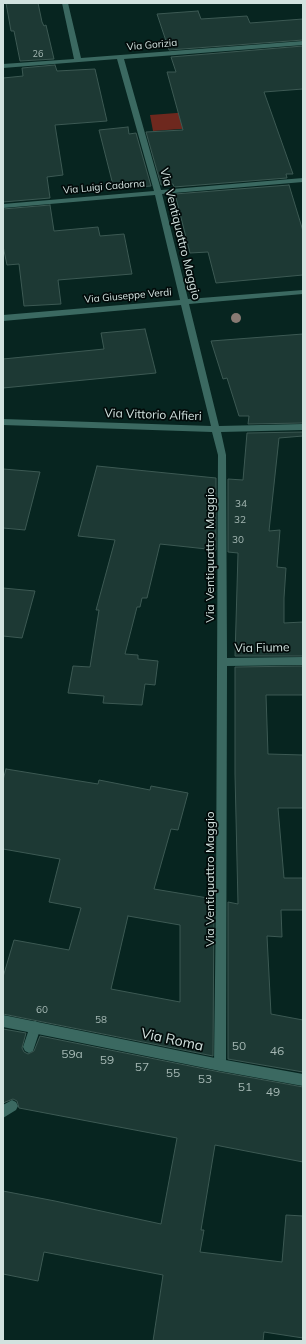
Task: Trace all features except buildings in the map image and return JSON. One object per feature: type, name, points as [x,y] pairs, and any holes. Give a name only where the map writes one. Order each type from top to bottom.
[{"type":"street","points":[[65,3],[78,61]]},
{"type":"street","name":"Via Gorizia","points":[[3,66],[303,43]]},
{"type":"street","name":"Via Ventiquattro Maggio","points":[[120,58],[158,193],[222,455],[222,894],[220,1065]]},
{"type":"street","name":"Via Luigi Cadorna","points":[[3,206],[303,180]]},
{"type":"street","name":"Via Giuseppe Verdi","points":[[3,318],[303,292]]},
{"type":"street","name":"Via Vittorio Alfieri","points":[[3,422],[216,429],[303,427]]},
{"type":"street","name":"Via Fiume","points":[[222,662],[303,661]]},
{"type":"street","name":"Via Roma","points":[[3,1021],[220,1065],[303,1080]]},
{"type":"street","points":[[29,1047],[35,1027]]},
{"type":"shaded area","points":[[256,107],[262,123],[153,131],[150,115]]}]
